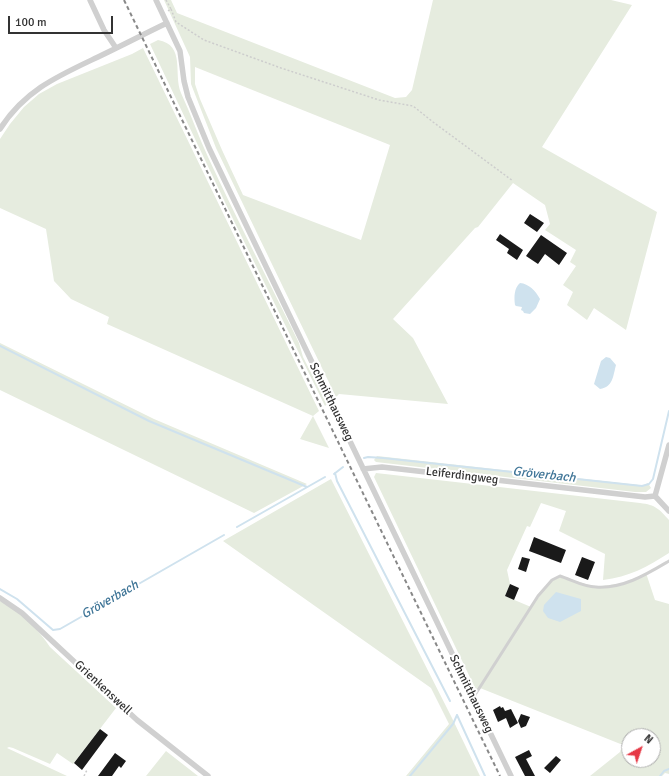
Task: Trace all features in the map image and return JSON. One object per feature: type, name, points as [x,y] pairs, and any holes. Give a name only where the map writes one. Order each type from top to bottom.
[{"type":"street","points":[[90,0],[104,30],[116,48]]},
{"type":"street","name":"Schmitthausweg","points":[[156,0],[180,51],[187,93],[209,148],[511,776]]},
{"type":"street","points":[[0,129],[15,109],[36,89],[55,78],[167,23]]},
{"type":"street","points":[[669,445],[655,496],[669,511]]},
{"type":"street","name":"Leiferdingweg","points":[[363,469],[382,467],[638,496],[655,496]]},
{"type":"street","name":"Grienkenswell","points":[[0,598],[27,616],[145,727],[208,776]]},
{"type":"lane","points":[[473,698],[538,596],[552,580],[560,576],[595,587],[612,586],[625,583],[641,576],[669,560]]},
{"type":"path","points":[[166,0],[176,22],[204,40],[281,68],[379,100],[413,106],[513,181]]},
{"type":"path","points":[[163,14],[171,9]]},
{"type":"path","points":[[84,776],[86,770]]},
{"type":"shaded area","points":[[164,0],[171,0],[177,13],[395,98],[406,97],[412,90],[433,0],[611,0],[632,5],[542,147],[657,212],[626,330],[594,308],[587,320],[567,305],[573,292],[563,285],[576,266],[570,262],[576,250],[545,230],[550,224],[545,205],[513,183],[478,227],[475,228],[393,319],[413,338],[448,404],[339,394],[336,397],[216,148],[191,84],[190,57]],"holes":[[[195,67],[390,145],[361,240],[243,195],[200,99],[195,84]]]},
{"type":"shaded area","points":[[158,40],[167,43],[175,54],[181,93],[201,141],[230,204],[299,343],[303,357],[327,404],[325,406],[232,217],[150,44]]},
{"type":"shaded area","points":[[143,48],[319,411],[313,416],[107,324],[109,317],[71,299],[54,281],[46,229],[0,208],[0,139],[24,107],[39,94],[57,84],[132,54]]},
{"type":"shaded area","points":[[0,343],[154,419],[307,484],[254,513],[0,390]]},
{"type":"shaded area","points":[[313,416],[329,448],[300,439]]},
{"type":"shaded area","points":[[377,456],[639,485],[648,483],[651,488],[646,492],[635,492],[376,462],[374,460]]},
{"type":"shaded area","points":[[376,473],[640,503],[654,506],[669,520],[669,553],[638,571],[612,579],[603,580],[605,554],[559,531],[566,511],[541,503],[530,527],[527,526],[507,570],[510,584],[505,596],[531,607],[552,580],[560,576],[595,587],[625,583],[646,573],[655,600],[669,604],[669,774],[665,773],[662,776],[590,776],[621,750],[621,768],[661,768],[661,728],[621,728],[621,744],[480,688],[477,692],[374,477]]},
{"type":"shaded area","points":[[331,479],[480,776],[406,776],[449,724],[431,688],[223,541]]},
{"type":"shaded area","points":[[0,601],[14,609],[28,621],[50,647],[116,708],[73,764],[57,753],[50,764],[13,748],[7,748],[67,776],[0,776]]},
{"type":"shaded area","points":[[166,751],[198,776],[146,776]]},
{"type":"water","points":[[520,283],[532,288],[540,299],[536,308],[530,314],[524,313],[521,310],[522,307],[515,305],[515,293]]},
{"type":"water","points":[[606,357],[610,358],[616,365],[612,380],[608,386],[600,389],[594,384],[601,361]]},
{"type":"water","points":[[556,592],[581,599],[581,611],[560,622],[548,618],[543,611],[544,605]]},
{"type":"building","points":[[530,214],[544,223],[537,232],[524,223]]},
{"type":"building","points":[[500,234],[523,250],[517,260],[507,253],[509,249],[496,240]]},
{"type":"building","points":[[541,235],[567,253],[559,265],[545,254],[538,264],[526,256]]},
{"type":"building","points":[[534,537],[566,550],[561,563],[529,551]]},
{"type":"building","points":[[522,557],[530,559],[526,572],[518,569]]},
{"type":"building","points":[[582,557],[595,562],[588,580],[575,575]]},
{"type":"building","points":[[510,584],[519,588],[514,600],[505,596]]},
{"type":"building","points":[[500,706],[501,708],[503,707],[505,711],[511,709],[518,723],[510,728],[506,718],[498,722],[493,710]]},
{"type":"building","points":[[521,714],[530,717],[526,726],[521,728],[518,721]]},
{"type":"building","points":[[100,729],[108,735],[82,770],[74,763]]},
{"type":"building","points":[[529,750],[532,756],[526,759],[535,776],[525,776],[515,757]]},
{"type":"building","points":[[115,753],[126,761],[121,768],[119,766],[112,776],[98,776]]},
{"type":"building","points":[[556,756],[561,760],[550,773],[544,768]]},
{"type":"waterway","points":[[0,346],[149,421],[307,487]]},
{"type":"waterway","name":"Gröverbach","points":[[364,458],[383,458],[642,486],[649,484],[653,479],[669,411]]},
{"type":"waterway","name":"Gröverbach","points":[[334,474],[343,467]]},
{"type":"waterway","name":"Gröverbach","points":[[335,473],[337,481],[450,701]]},
{"type":"waterway","name":"Gröverbach","points":[[237,527],[325,477]]},
{"type":"waterway","name":"Gröverbach","points":[[0,589],[17,599],[53,630],[60,629],[224,535]]},
{"type":"waterway","points":[[457,715],[485,776]]},
{"type":"waterway","name":"Gröverbach","points":[[410,776],[453,724],[457,715]]},
{"type":"waterway","points":[[660,776],[664,771],[669,769]]},
{"type":"railway","points":[[124,0],[500,776]]}]
